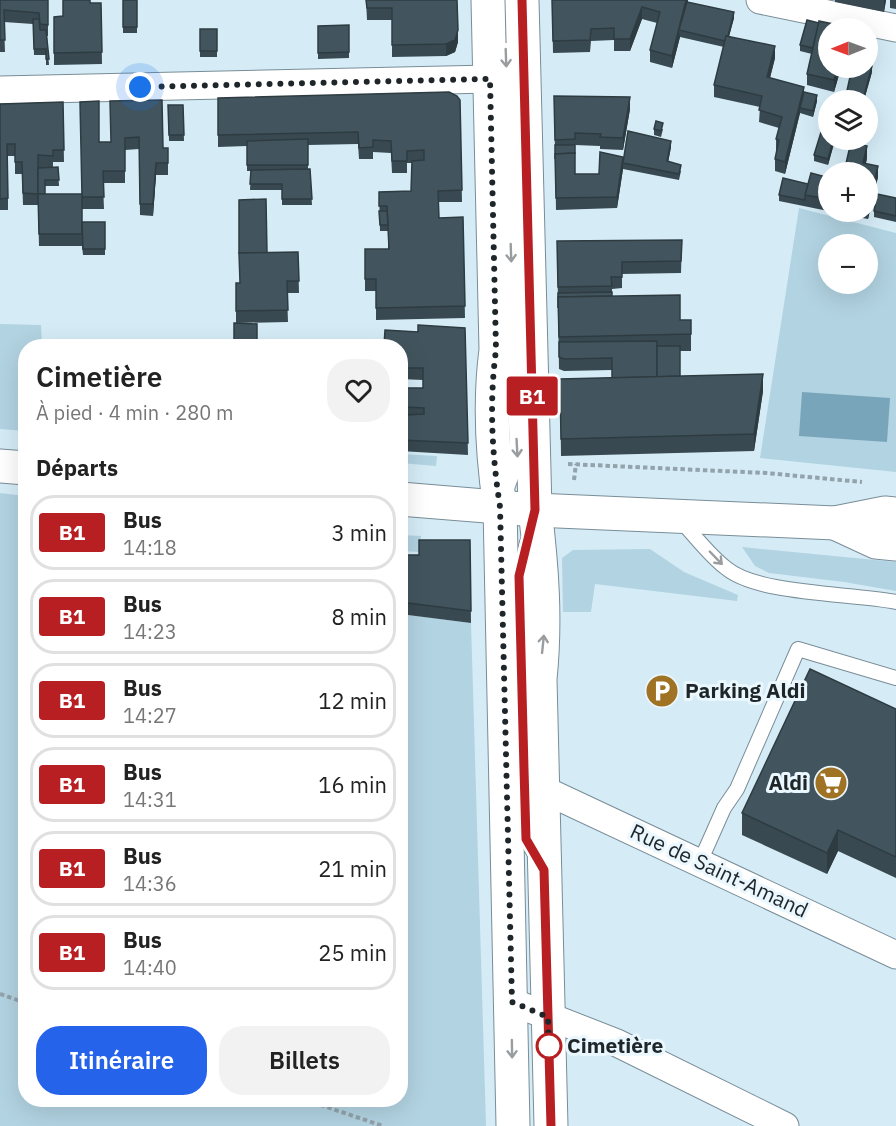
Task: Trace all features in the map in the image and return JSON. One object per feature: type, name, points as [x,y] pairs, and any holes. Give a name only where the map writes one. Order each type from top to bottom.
[{"type":"main road","points":[[488,0],[496,350],[491,388],[493,460],[500,507],[513,1126]]},
{"type":"main road","points":[[522,0],[535,510],[543,575],[544,634],[540,679],[551,1126]]},
{"type":"main road","points":[[0,466],[18,467]]},
{"type":"main road","points":[[408,500],[535,510],[836,523],[885,513],[896,514]]},
{"type":"main road","points":[[836,523],[876,542],[896,544]]},
{"type":"street","points":[[760,0],[896,28]]},
{"type":"street","points":[[0,90],[490,79]]},
{"type":"street","name":"Rue de Saint-Amand","points":[[542,789],[896,955]]},
{"type":"street","points":[[512,1002],[617,1043],[785,1126]]},
{"type":"lane","points":[[500,507],[518,461],[505,35]]},
{"type":"lane","points":[[535,510],[519,576],[526,839],[544,870]]},
{"type":"lane","points":[[676,515],[726,569],[744,579],[766,585],[893,605]]},
{"type":"lane","points":[[700,862],[724,808],[737,789],[798,649],[896,678]]},
{"type":"path","points":[[562,464],[766,473],[872,483]]},
{"type":"path","points":[[0,994],[18,1000]]},
{"type":"path","points":[[327,1107],[383,1126]]},
{"type":"shaded area","points":[[799,208],[818,213],[818,222],[853,222],[896,233],[896,472],[760,458]]},
{"type":"shaded area","points":[[0,324],[41,325],[42,339],[18,339],[18,430],[0,429]]},
{"type":"shaded area","points":[[802,392],[890,398],[887,442],[799,436]]},
{"type":"shaded area","points":[[408,454],[437,456],[436,466],[408,464]]},
{"type":"shaded area","points":[[0,493],[18,495],[18,1107],[408,1107],[408,615],[471,623],[486,1126],[0,1126]]},
{"type":"shaded area","points":[[408,535],[421,536],[419,552],[408,551]]},
{"type":"shaded area","points":[[742,547],[896,562],[896,591],[769,573],[755,566]]},
{"type":"shaded area","points":[[650,549],[684,572],[738,595],[737,601],[595,584],[591,612],[563,612],[562,558],[573,550]]},
{"type":"building","points":[[0,0],[48,0],[48,25],[40,24],[39,13],[4,10],[5,40],[0,40]]},
{"type":"building","points":[[63,0],[90,0],[90,3],[101,3],[102,52],[54,53],[54,17],[63,16]]},
{"type":"building","points":[[123,0],[137,0],[137,27],[123,27]]},
{"type":"building","points":[[366,0],[457,0],[458,30],[455,40],[446,44],[392,45],[392,8],[367,8]]},
{"type":"building","points":[[552,0],[686,0],[672,56],[650,50],[660,12],[642,7],[630,39],[614,39],[614,28],[591,29],[590,40],[553,41]]},
{"type":"building","points":[[687,2],[734,12],[725,41],[679,30]]},
{"type":"building","points":[[33,19],[39,19],[40,30],[46,30],[49,59],[46,59],[46,49],[34,49]]},
{"type":"building","points":[[807,20],[818,23],[813,48],[800,45]]},
{"type":"building","points":[[349,25],[349,52],[318,53],[318,26]]},
{"type":"building","points":[[818,25],[818,76],[807,74]]},
{"type":"building","points":[[200,29],[217,29],[217,51],[200,51]]},
{"type":"building","points":[[726,36],[775,46],[767,77],[804,87],[785,162],[775,159],[779,140],[776,139],[782,117],[759,110],[762,96],[714,85]]},
{"type":"building","points":[[850,78],[869,78],[866,90],[847,90]]},
{"type":"building","points":[[449,92],[460,100],[462,190],[438,191],[439,218],[463,217],[465,306],[376,308],[376,279],[365,279],[365,249],[389,249],[387,206],[379,206],[379,192],[411,191],[412,161],[424,160],[424,150],[407,151],[407,161],[392,161],[391,141],[373,140],[373,147],[359,148],[358,132],[218,135],[218,98]]},
{"type":"building","points":[[804,92],[817,95],[813,111],[800,108]]},
{"type":"building","points":[[554,96],[630,97],[623,138],[575,133],[575,139],[555,140]]},
{"type":"building","points":[[162,100],[163,148],[168,148],[168,163],[156,163],[153,204],[140,204],[139,137],[125,138],[125,171],[103,171],[104,197],[82,197],[80,102],[99,101],[99,142],[111,142],[110,101]]},
{"type":"building","points":[[63,102],[64,150],[53,150],[53,156],[38,155],[38,194],[23,193],[22,162],[15,162],[15,144],[7,144],[8,198],[0,199],[0,104]]},
{"type":"building","points":[[168,105],[183,105],[184,135],[169,135]]},
{"type":"building","points":[[656,121],[663,123],[661,131],[654,129]]},
{"type":"building","points":[[628,131],[671,141],[667,161],[681,165],[679,174],[623,163]]},
{"type":"building","points":[[308,139],[308,165],[247,165],[247,141]]},
{"type":"building","points":[[818,142],[818,150],[830,150],[828,159],[814,155]]},
{"type":"building","points":[[555,145],[575,145],[575,153],[555,154]]},
{"type":"building","points":[[849,150],[866,150],[863,162],[846,162]]},
{"type":"building","points":[[600,152],[623,157],[617,197],[556,198],[555,154],[575,153],[575,174],[599,174]]},
{"type":"building","points":[[58,167],[59,180],[45,180],[45,194],[38,194],[38,168]]},
{"type":"building","points":[[310,169],[312,199],[282,199],[282,184],[250,184],[251,170]]},
{"type":"building","points":[[811,173],[818,175],[818,197],[805,195]]},
{"type":"building","points":[[783,178],[808,184],[805,200],[779,195]]},
{"type":"building","points":[[38,194],[82,194],[82,234],[39,234]]},
{"type":"building","points":[[878,194],[896,198],[896,216],[878,212]]},
{"type":"building","points":[[266,199],[267,253],[239,253],[239,200]]},
{"type":"building","points":[[379,211],[387,211],[388,225],[380,225]]},
{"type":"building","points":[[82,222],[105,222],[105,249],[83,249]]},
{"type":"building","points":[[682,240],[681,261],[622,262],[622,277],[611,277],[612,286],[558,287],[557,241]]},
{"type":"building","points":[[298,252],[299,281],[287,281],[288,310],[236,311],[236,283],[240,283],[239,253]]},
{"type":"building","points":[[612,292],[612,296],[558,297],[558,293]]},
{"type":"building","points":[[680,295],[680,320],[691,320],[691,334],[559,337],[558,297]]},
{"type":"building","points":[[234,323],[257,324],[257,339],[234,339]]},
{"type":"building","points":[[418,325],[465,328],[468,443],[408,440],[408,415],[424,414],[424,408],[408,407],[408,388],[423,388],[423,368],[408,368],[408,339],[384,339],[385,330],[418,332]]},
{"type":"building","points":[[657,341],[657,377],[612,378],[612,358],[564,359],[559,357],[559,342]]},
{"type":"building","points":[[657,346],[680,346],[680,376],[657,377]]},
{"type":"building","points":[[763,374],[754,434],[561,439],[560,379]]},
{"type":"building","points":[[419,540],[470,540],[471,611],[408,603],[408,555],[419,555]]},
{"type":"building","name":"Aldi","points":[[810,669],[896,709],[896,857],[838,830],[827,853],[742,813]]},
{"type":"bus line","name":"B1","points":[[522,0],[535,510],[519,576],[526,839],[544,870],[551,1126]]},
{"type":"place","name":"Parking Aldi","points":[[662,691]]},
{"type":"place","name":"Aldi","points":[[831,783]]},
{"type":"place","name":"Cimetière","points":[[549,1046]]},
{"type":"route","points":[[140,87],[490,79],[496,350],[491,388],[493,460],[500,507],[512,1002],[548,1017],[549,1053],[549,1046]]}]
